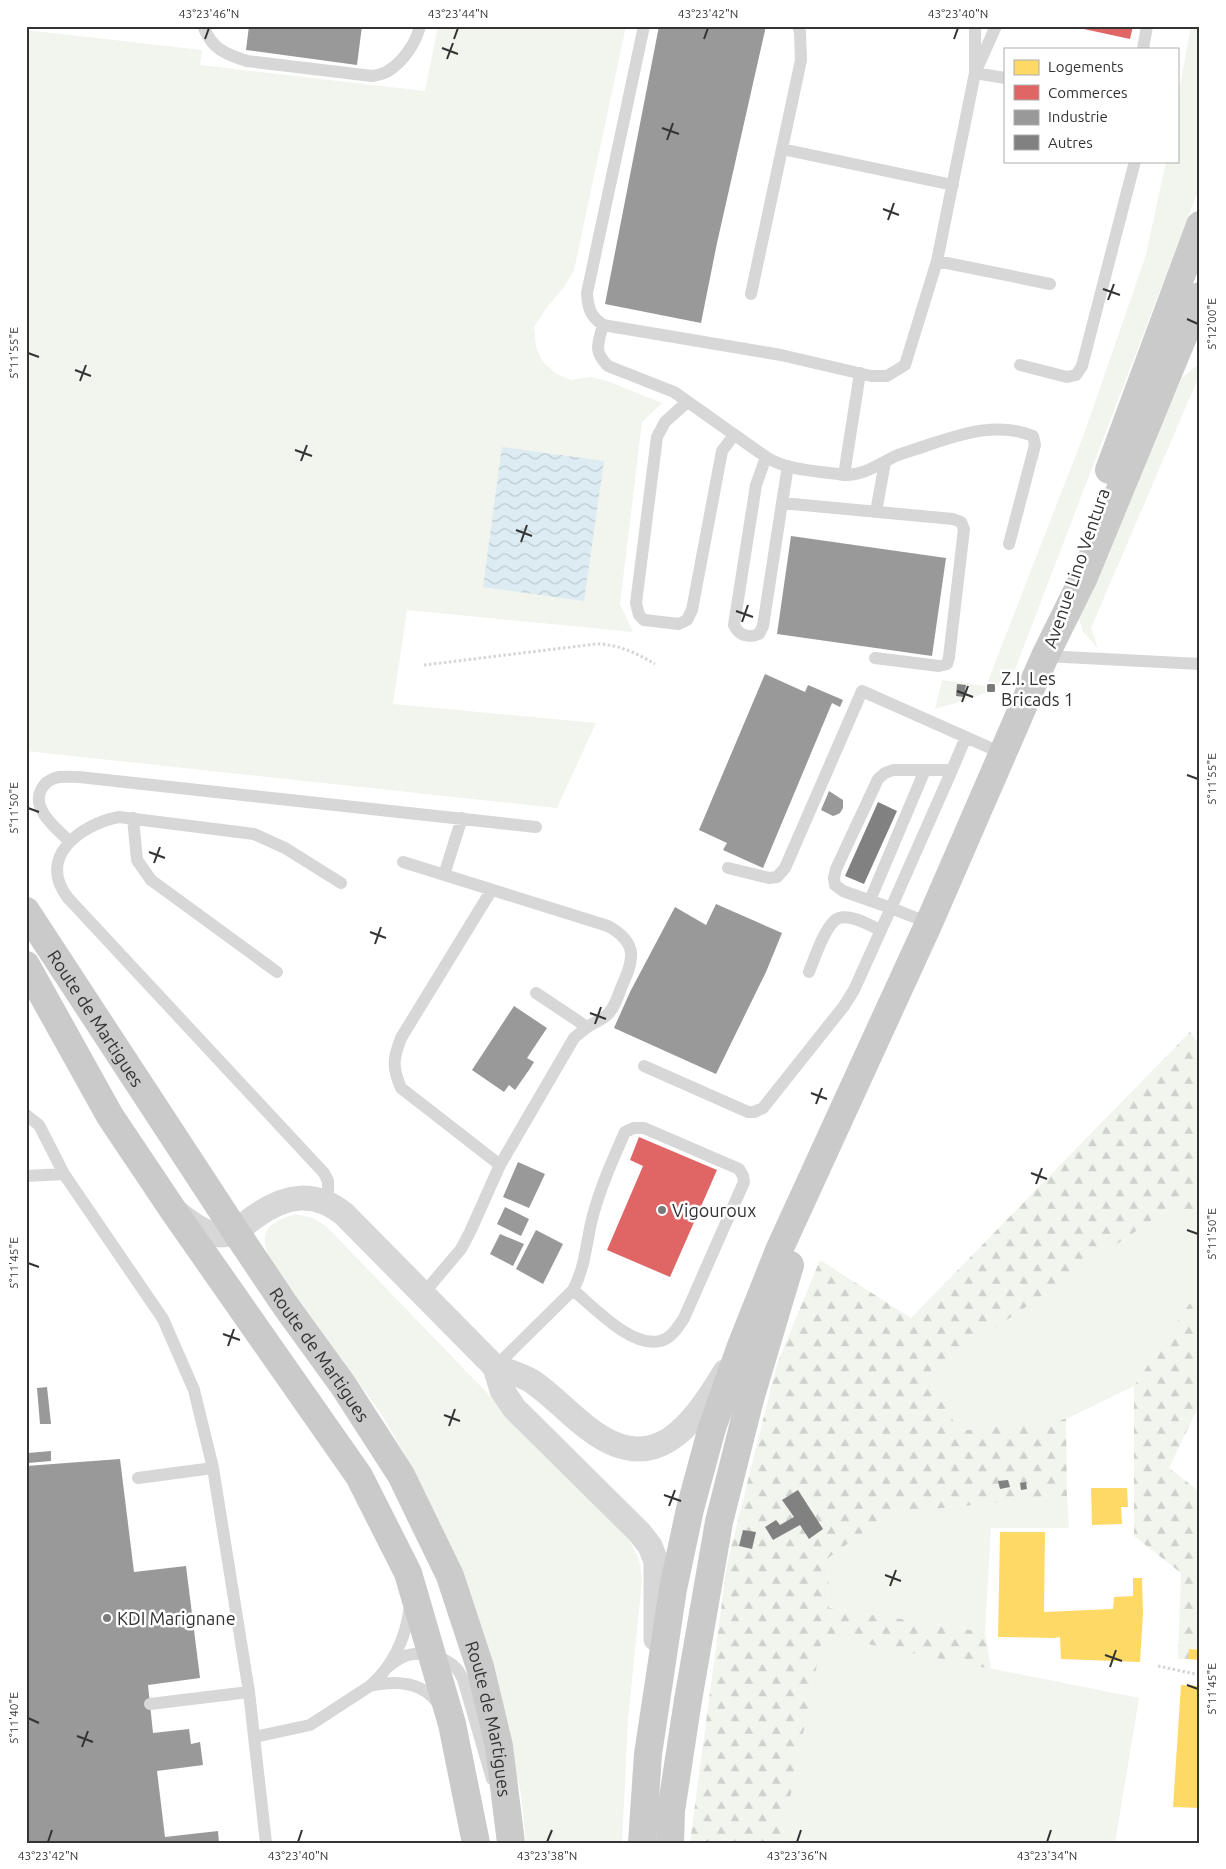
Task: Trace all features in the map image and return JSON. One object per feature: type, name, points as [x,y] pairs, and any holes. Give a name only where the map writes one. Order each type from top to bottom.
[{"type":"main road","name":"Avenue Lino Ventura","points":[[1045,656],[1069,578],[1200,225]]},
{"type":"main road","name":"Avenue Lino Ventura","points":[[1045,656],[1084,577],[1189,337],[1200,296]]},
{"type":"main road","points":[[642,1843],[648,1754],[673,1589],[690,1509],[712,1428],[741,1346],[780,1248],[929,923],[1045,656]]},
{"type":"main road","name":"Route de Martigues","points":[[26,911],[236,1232],[285,1305],[343,1385],[400,1475],[450,1576],[480,1667],[499,1746],[511,1840]]},
{"type":"main road","name":"Route de Martigues","points":[[26,965],[110,1116],[173,1210],[359,1476],[408,1573],[434,1656],[452,1724],[476,1843]]},
{"type":"main road","points":[[670,1843],[671,1810],[719,1522],[750,1400],[793,1256],[894,1001]]},
{"type":"street","points":[[173,1210],[205,1230],[218,1235],[236,1232],[269,1208],[293,1198],[312,1199],[328,1204],[344,1214],[494,1367],[502,1390],[514,1408],[639,1532],[650,1546],[656,1560],[657,1578],[656,1697]]},
{"type":"street","points":[[494,1367],[516,1373],[533,1382],[589,1429],[610,1443],[628,1448],[646,1448],[672,1440],[688,1424],[706,1402],[741,1346]]},
{"type":"lane","points":[[203,26],[212,44],[227,55],[246,61],[372,76],[387,72],[406,54],[418,35],[420,26]]},
{"type":"lane","points":[[644,26],[587,293],[588,308],[594,319],[603,325],[781,355],[871,376],[887,376],[905,364],[938,261],[975,73],[975,26]]},
{"type":"lane","points":[[751,294],[801,60],[798,26]]},
{"type":"lane","points":[[975,73],[996,26]]},
{"type":"lane","points":[[1143,48],[1147,26]]},
{"type":"lane","points":[[975,73],[1004,78]]},
{"type":"lane","points":[[782,150],[953,185]]},
{"type":"lane","points":[[1020,365],[1067,377],[1076,375],[1082,366],[1135,162]]},
{"type":"lane","points":[[938,261],[1050,284]]},
{"type":"lane","points":[[603,325],[597,349],[601,358],[608,366],[674,392],[776,463],[844,475],[855,475],[899,455],[964,434],[997,428],[1023,432],[1033,436],[1035,445],[1009,544]]},
{"type":"lane","points":[[844,475],[860,373]]},
{"type":"lane","points":[[687,402],[664,422],[657,437],[636,603],[639,615],[644,620],[679,624],[687,620],[692,610],[722,451],[734,435]]},
{"type":"lane","points":[[766,457],[756,485],[734,625],[737,632],[743,635],[753,637],[759,634],[763,626],[788,466]]},
{"type":"lane","points":[[876,512],[885,462]]},
{"type":"lane","points":[[782,503],[953,519],[961,522],[964,529],[947,664],[939,666],[875,658]]},
{"type":"lane","points":[[1045,656],[1200,664]]},
{"type":"lane","points":[[728,868],[769,878],[777,877],[785,868],[862,691],[1004,754]]},
{"type":"lane","points":[[644,1066],[748,1112],[754,1112],[763,1108],[844,1006],[854,990],[966,737]]},
{"type":"lane","points":[[929,923],[843,891],[836,885],[834,878],[844,865],[863,824],[870,808],[878,779],[885,773],[893,770],[952,770]]},
{"type":"lane","points":[[870,900],[874,877],[899,820],[925,770]]},
{"type":"lane","points":[[69,841],[46,817],[39,801],[39,792],[45,783],[56,778],[78,777],[536,827]]},
{"type":"lane","points":[[328,1204],[328,1181],[324,1173],[62,890],[58,879],[58,867],[60,855],[69,841],[82,831],[106,820],[119,817],[254,834],[285,848],[341,884]]},
{"type":"lane","points":[[133,818],[137,860],[151,880],[277,972]]},
{"type":"lane","points":[[444,876],[462,818]]},
{"type":"lane","points":[[403,862],[608,926],[620,933],[628,943],[631,967],[608,1014],[574,1038],[500,1165],[470,1232],[460,1249],[423,1294]]},
{"type":"lane","points":[[491,891],[401,1038],[395,1054],[394,1072],[401,1088],[500,1165]]},
{"type":"lane","points":[[809,972],[830,924],[839,918],[850,918],[880,930]]},
{"type":"lane","points":[[536,993],[587,1027]]},
{"type":"lane","points":[[26,1115],[39,1125],[64,1174],[163,1319],[194,1390],[214,1468],[249,1692],[266,1843]]},
{"type":"lane","points":[[494,1367],[573,1290],[581,1275],[592,1218],[600,1191],[625,1132],[634,1128],[644,1128],[739,1169],[744,1182],[684,1318],[674,1332],[661,1341],[644,1342],[627,1334],[573,1290]]},
{"type":"lane","points":[[26,1176],[64,1174]]},
{"type":"lane","points":[[138,1478],[214,1468]]},
{"type":"lane","points":[[388,1668],[400,1646],[408,1623],[410,1601],[408,1573]]},
{"type":"lane","points":[[255,1737],[310,1725],[370,1686],[398,1660],[408,1655],[421,1653],[434,1656],[456,1668],[462,1679],[511,1840]]},
{"type":"lane","points":[[370,1686],[396,1682],[411,1684],[424,1690],[436,1700],[452,1724]]},
{"type":"lane","points":[[150,1704],[249,1692]]},
{"type":"path","points":[[424,665],[596,644],[609,644],[621,647],[655,664]]},
{"type":"path","points":[[1158,1666],[1200,1675]]},
{"type":"green space","points":[[438,26],[626,26],[574,270],[564,287],[547,307],[534,327],[536,347],[543,362],[555,373],[571,380],[590,377],[607,381],[662,403],[642,422],[620,604],[633,632],[407,610],[393,704],[596,723],[557,808],[26,751],[26,30],[202,50],[200,65],[425,91]]},
{"type":"green space","points":[[1191,26],[1200,26],[1200,186],[1014,672],[1007,680],[988,691],[967,700],[935,709],[942,680],[986,686],[1084,434],[1146,255],[1166,162],[1178,162],[1178,96]]},
{"type":"green space","points":[[1200,366],[1200,374],[1091,628],[1098,648],[1083,632],[1078,616],[1182,378],[1195,367]]},
{"type":"green space","points":[[1190,1032],[1200,1046],[1200,1231],[1168,1209],[927,1375],[959,1431],[1066,1419],[1067,1496],[890,1513],[828,1558],[829,1608],[985,1632],[991,1669],[823,1635],[781,1843],[690,1843],[727,1564],[777,1364],[820,1260],[911,1318]]},
{"type":"green space","points":[[1168,1209],[1200,1231],[1200,1288],[1134,1386],[1066,1419],[959,1431],[927,1375]]},
{"type":"green space","points":[[296,1214],[313,1218],[326,1226],[629,1540],[639,1559],[642,1581],[628,1719],[622,1843],[526,1843],[521,1793],[496,1686],[415,1472],[382,1415],[271,1261],[267,1251],[265,1235],[267,1230],[278,1221]]},
{"type":"green space","points":[[1200,1288],[1200,1403],[1169,1468],[1200,1492],[1200,1659],[1178,1659],[1181,1573],[1134,1536],[1134,1386]]},
{"type":"green space","points":[[1067,1496],[1069,1528],[991,1528],[985,1632],[829,1608],[828,1558],[890,1513]]},
{"type":"green space","points":[[823,1635],[1139,1698],[1115,1843],[781,1843]]},
{"type":"water","points":[[502,447],[604,461],[584,601],[483,587]]},
{"type":"building: Logements","points":[[1091,1488],[1127,1488],[1128,1507],[1121,1507],[1122,1524],[1092,1525]]},
{"type":"building: Logements","points":[[1000,1532],[1045,1532],[1044,1612],[1113,1609],[1114,1597],[1133,1596],[1133,1578],[1142,1578],[1143,1614],[1140,1662],[1061,1659],[1060,1637],[998,1637]]},
{"type":"building: Logements","points":[[1189,1649],[1200,1650],[1200,1660],[1188,1659]]},
{"type":"building: Logements","points":[[1181,1685],[1200,1686],[1200,1808],[1173,1807]]},
{"type":"building: Commerces","points":[[1070,26],[1133,26],[1130,39]]},
{"type":"building: Commerces","name":"Vigouroux","points":[[639,1137],[717,1170],[670,1277],[607,1250],[643,1166],[630,1160]]},
{"type":"building: Industrie","points":[[249,26],[362,26],[357,65],[246,50]]},
{"type":"building: Industrie","points":[[659,26],[766,26],[701,323],[605,304]]},
{"type":"building: Industrie","points":[[791,536],[946,558],[932,656],[777,634]]},
{"type":"building: Industrie","points":[[765,674],[805,692],[808,685],[843,700],[840,707],[832,703],[763,868],[723,850],[727,843],[699,830]]},
{"type":"building: Industrie","points":[[829,791],[843,800],[843,808],[840,813],[833,816],[821,810]]},
{"type":"building: Industrie","points":[[716,904],[782,933],[766,972],[716,1074],[614,1028],[630,992],[675,907],[706,925]]},
{"type":"building: Industrie","points":[[514,1006],[547,1028],[527,1058],[534,1062],[529,1070],[515,1090],[509,1085],[504,1092],[472,1070]]},
{"type":"building: Industrie","points":[[518,1162],[545,1174],[529,1208],[503,1197]]},
{"type":"building: Industrie","points":[[505,1207],[529,1219],[521,1236],[497,1224]]},
{"type":"building: Industrie","points":[[536,1230],[563,1244],[543,1284],[516,1269]]},
{"type":"building: Industrie","points":[[500,1234],[524,1244],[513,1266],[490,1254]]},
{"type":"building: Industrie","points":[[47,1387],[51,1424],[40,1424],[37,1388]]},
{"type":"building: Industrie","points":[[51,1451],[51,1461],[28,1463],[28,1453]]},
{"type":"building: Industrie","name":"KDI Marignane","points":[[120,1459],[134,1572],[186,1566],[200,1678],[148,1685],[153,1733],[189,1729],[191,1744],[200,1742],[203,1765],[157,1771],[165,1837],[218,1831],[219,1843],[26,1843],[26,1466]]},
{"type":"building: Autres","points":[[957,684],[966,685],[964,697],[956,696]]},
{"type":"building: Autres","points":[[878,802],[897,811],[864,884],[845,876]]},
{"type":"building: Autres","points":[[1008,1480],[1010,1487],[1000,1489],[998,1481]]},
{"type":"building: Autres","points":[[1026,1482],[1027,1489],[1021,1490],[1020,1483]]},
{"type":"building: Autres","points":[[798,1490],[823,1529],[809,1539],[800,1525],[773,1540],[765,1527],[776,1520],[780,1525],[794,1517],[782,1500]]},
{"type":"building: Autres","points":[[743,1530],[756,1532],[752,1549],[739,1546]]},
{"type":"place","name":"Z.I. Les Bricads 1","points":[[991,688]]},
{"type":"place","name":"Vigouroux","points":[[662,1210]]},
{"type":"place","name":"KDI Marignane","points":[[107,1618]]}]
